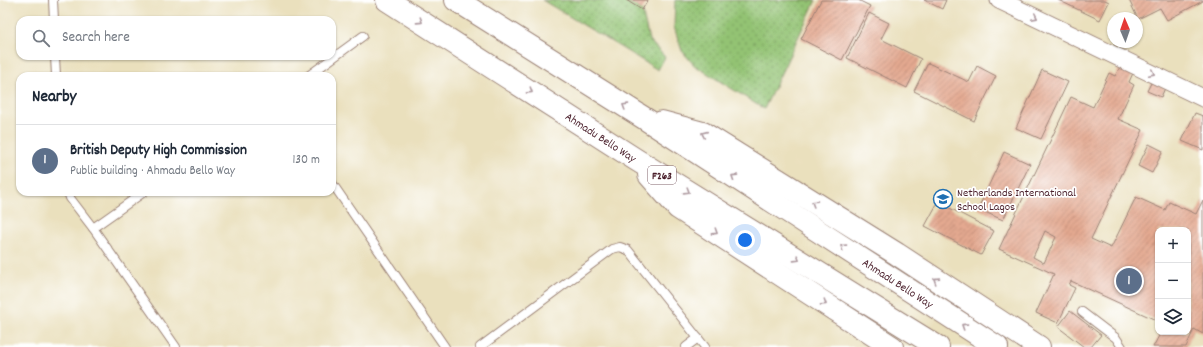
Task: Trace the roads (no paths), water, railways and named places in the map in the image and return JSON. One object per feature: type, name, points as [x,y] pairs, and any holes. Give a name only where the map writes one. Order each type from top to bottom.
[{"type":"highway","name":"Ahmadu Bello Way","points":[[388,0],[635,159],[938,347]]},
{"type":"highway","name":"Ahmadu Bello Way","points":[[456,0],[644,118],[997,347]]},
{"type":"highway","points":[[644,118],[704,133],[897,254],[1039,347]]},
{"type":"highway","points":[[635,159],[678,208],[892,347]]},
{"type":"street","points":[[999,0],[1203,98]]},
{"type":"lane","points":[[53,0],[54,16]]},
{"type":"lane","points":[[336,56],[363,36]]},
{"type":"lane","points":[[55,60],[56,72]]},
{"type":"lane","points":[[314,72],[330,60]]},
{"type":"lane","points":[[336,189],[445,347]]},
{"type":"lane","points":[[69,196],[176,347]]},
{"type":"lane","points":[[93,228],[138,196]]},
{"type":"lane","points":[[480,347],[612,248],[620,247],[628,250],[705,347]]},
{"type":"lane","points":[[1082,312],[1116,338],[1122,347]]},
{"type":"lane","points":[[686,347],[698,338]]},
{"type":"place","name":"Netherlands International School Lagos","points":[[943,199]]},
{"type":"place","name":"British Deputy High Commission","points":[[1129,281]]}]
